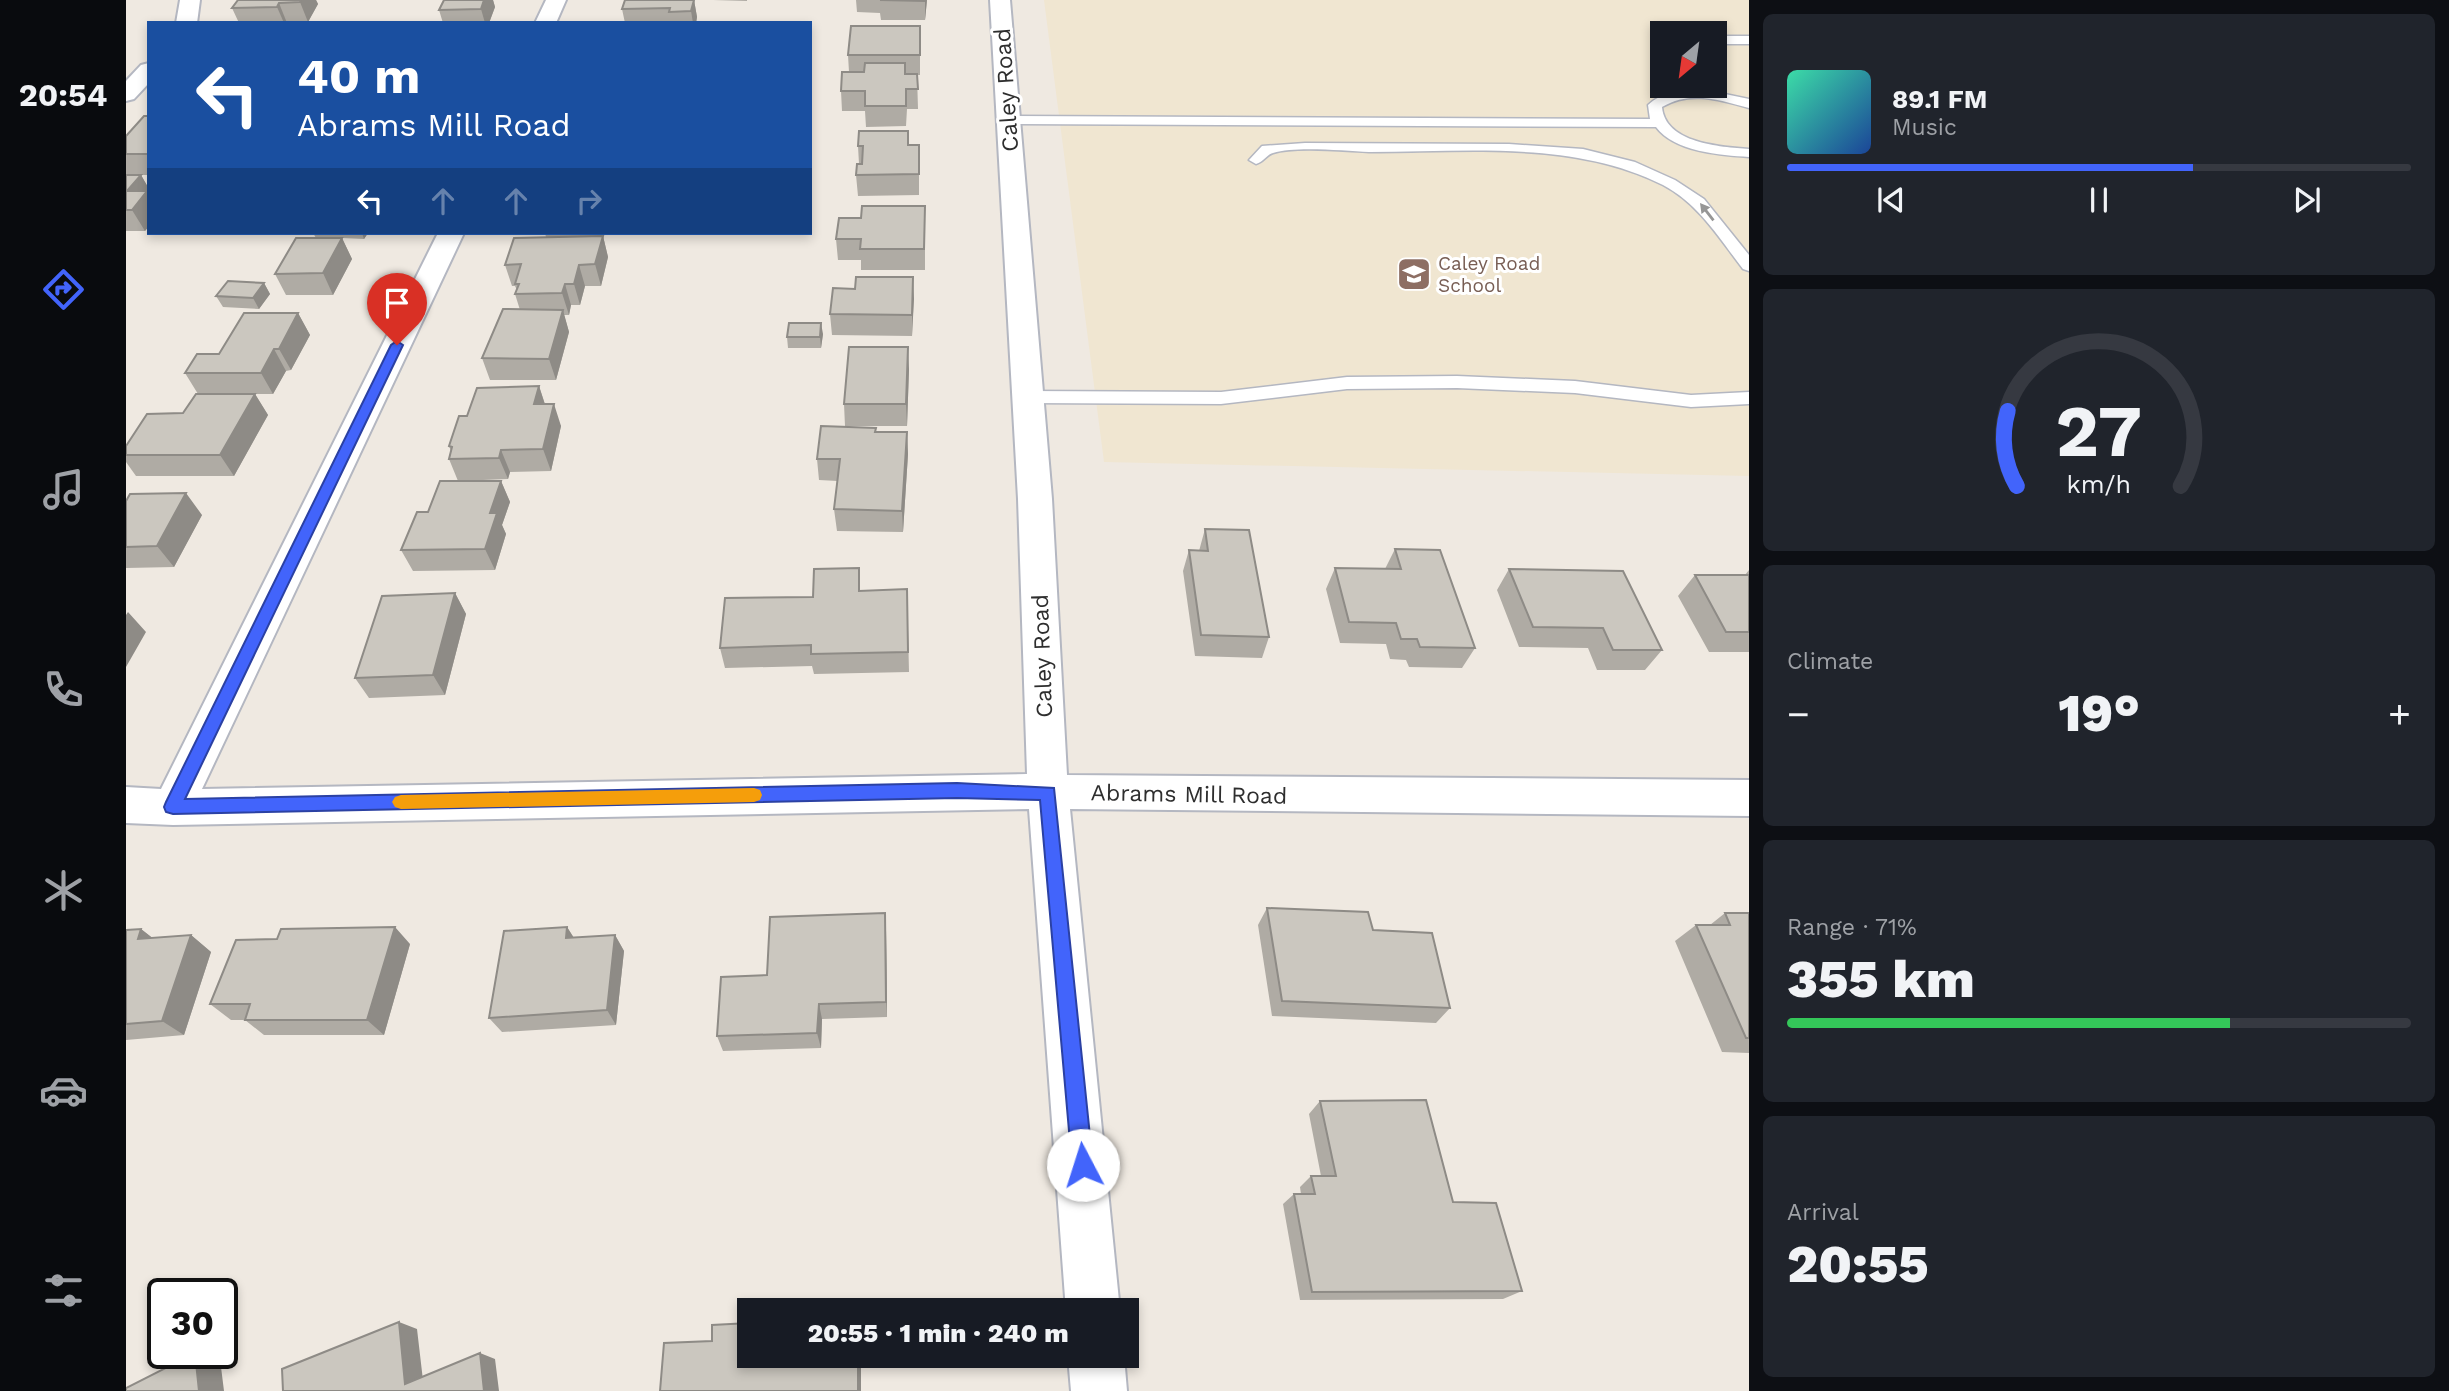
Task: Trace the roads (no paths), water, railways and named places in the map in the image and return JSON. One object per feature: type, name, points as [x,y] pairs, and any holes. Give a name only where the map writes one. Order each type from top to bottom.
[{"type":"street","points":[[186,21],[190,0]]},
{"type":"street","points":[[546,21],[556,0]]},
{"type":"street","name":"Caley Road","points":[[1000,0],[1028,397],[1048,793],[1092,1298]]},
{"type":"street","points":[[126,94],[147,72]]},
{"type":"street","points":[[173,807],[450,235]]},
{"type":"street","name":"Abrams Mill Road","points":[[126,805],[173,807],[957,791],[1749,798]]},
{"type":"street","points":[[1097,1368],[1099,1391]]},
{"type":"lane","points":[[1727,40],[1749,40]]},
{"type":"lane","points":[[1727,97],[1749,104]]},
{"type":"lane","points":[[1664,98],[1655,105],[1653,114],[1659,123],[1688,142],[1749,153]]},
{"type":"lane","points":[[1008,120],[1659,123]]},
{"type":"lane","points":[[1256,160],[1267,149],[1305,146],[1509,148],[1583,153],[1630,165],[1670,183],[1699,202],[1749,266]]},
{"type":"lane","points":[[1028,397],[1221,398],[1346,383],[1457,383],[1574,387],[1691,401],[1749,398]]},
{"type":"place","name":"Caley Road School","points":[[1414,274]]}]
